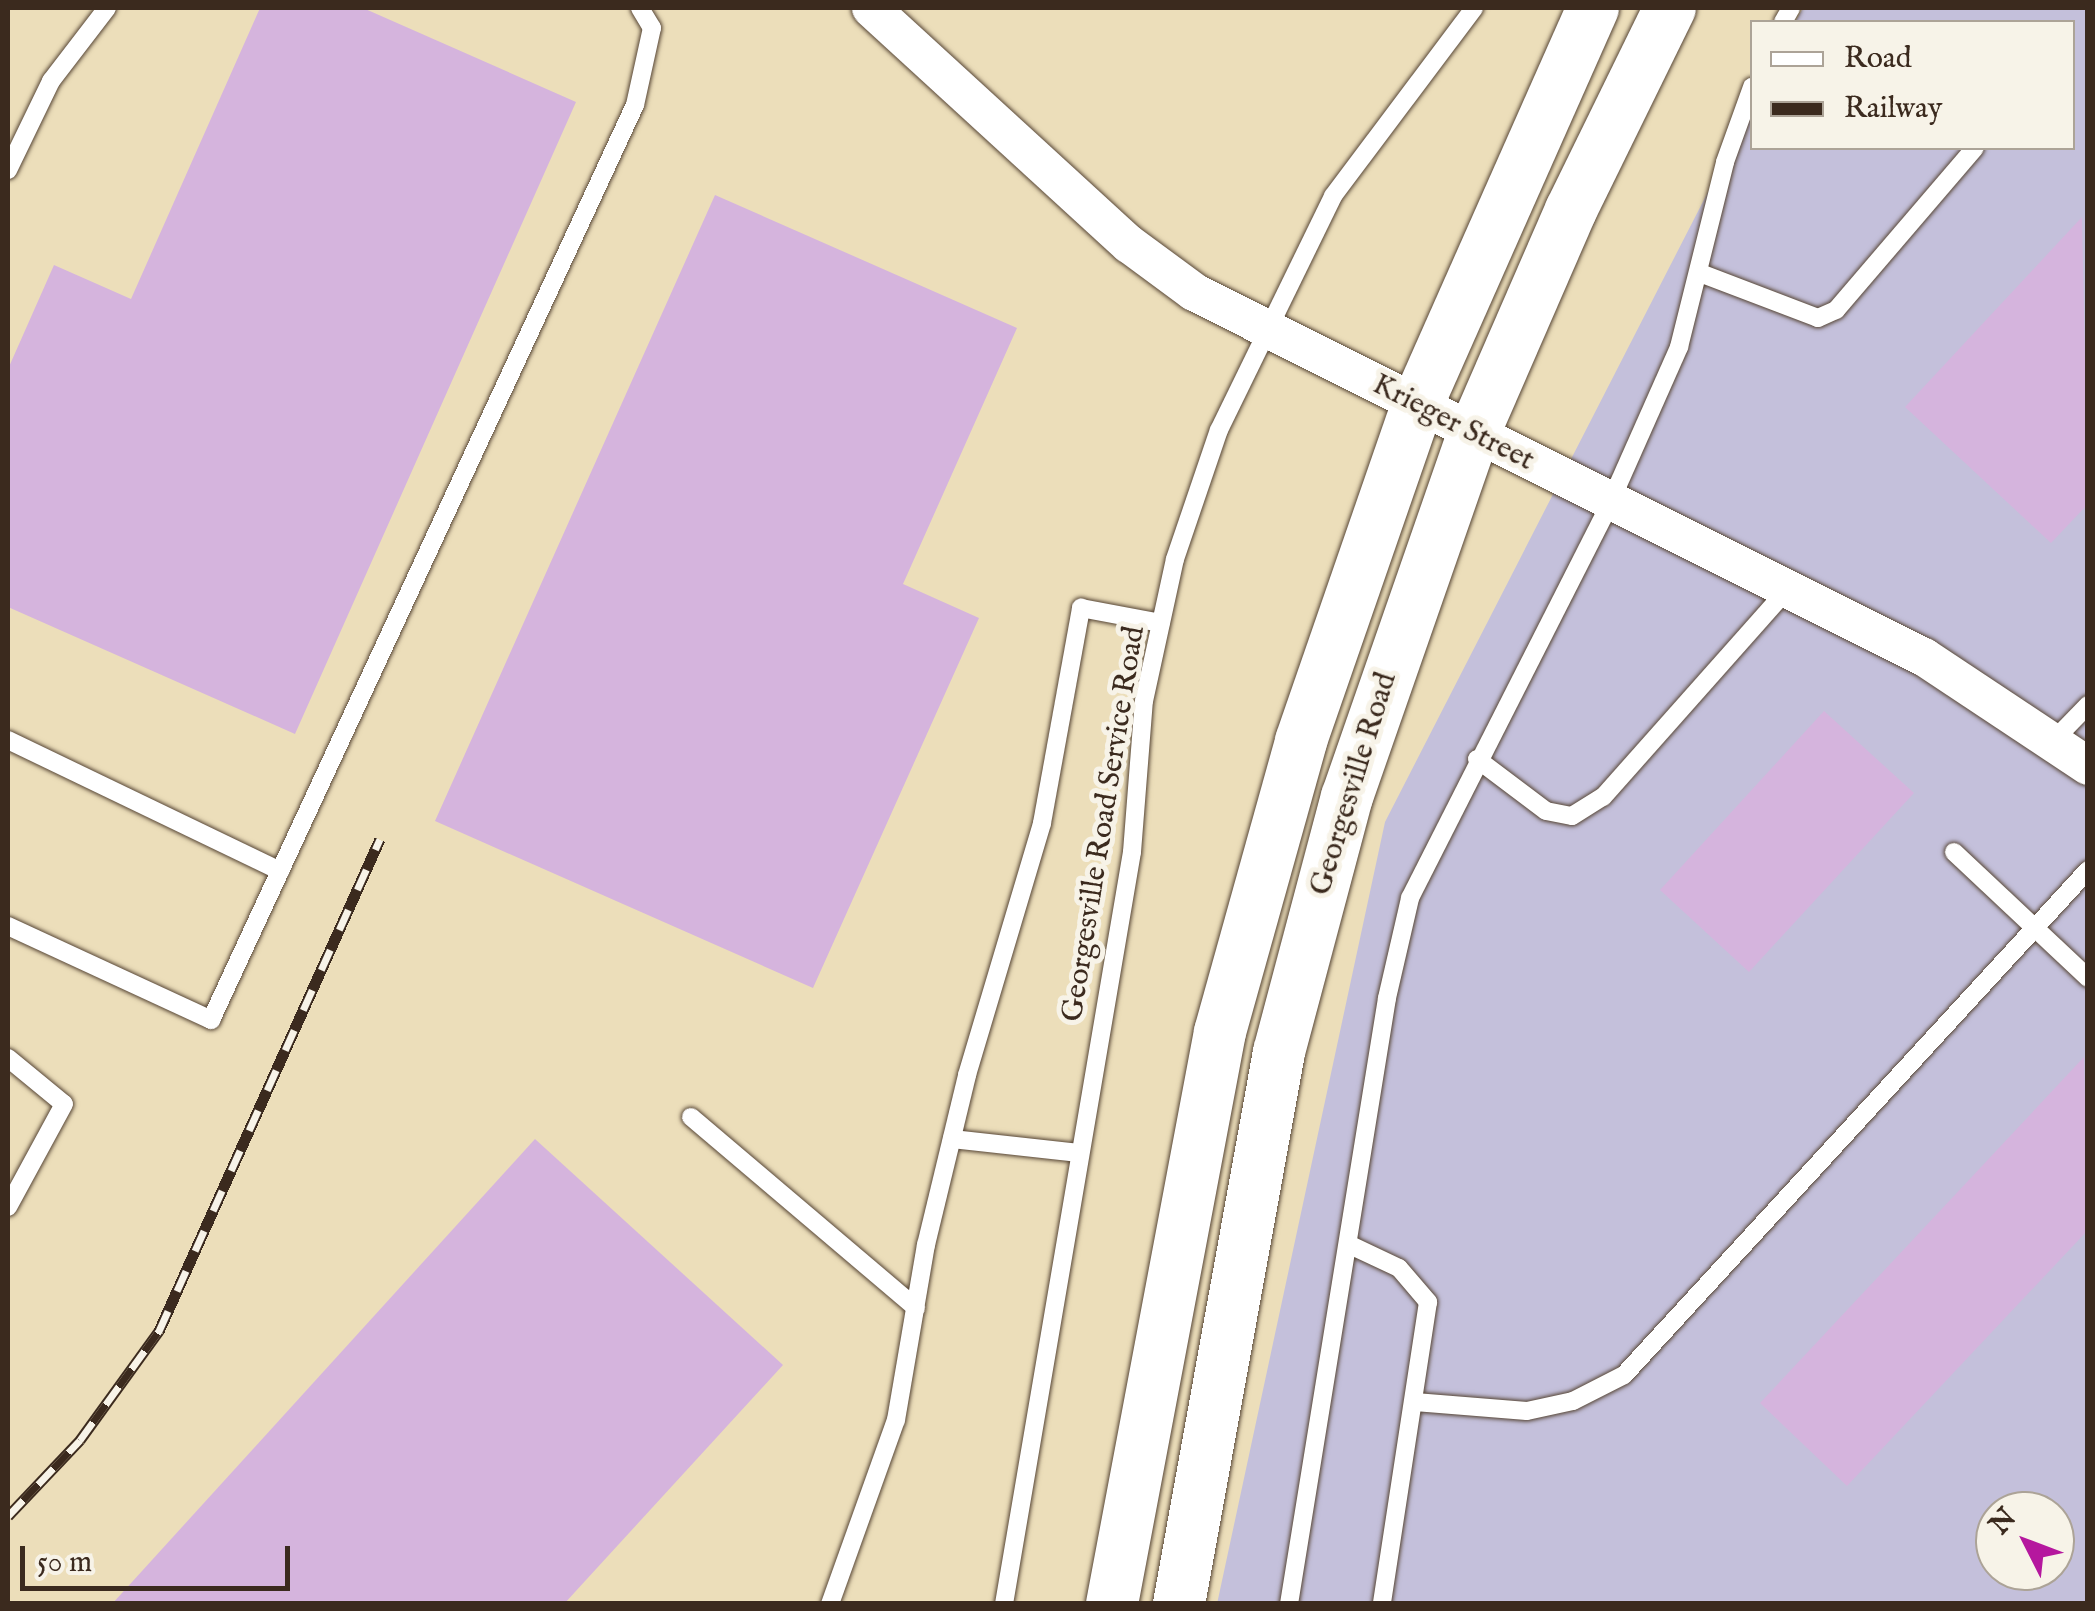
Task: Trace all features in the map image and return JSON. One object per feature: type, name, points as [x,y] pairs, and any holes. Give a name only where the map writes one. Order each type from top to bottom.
[{"type":"main road","name":"Georgesville Road","points":[[1112,1604],[1220,1032],[1301,741],[1418,403],[1593,8]]},
{"type":"main road","name":"Georgesville Road","points":[[1178,1604],[1279,1052],[1347,796],[1474,432],[1571,210],[1670,8]]},
{"type":"street","name":"Krieger Street","points":[[870,8],[1128,244],[1194,292],[1924,658],[2088,766]]},
{"type":"lane","points":[[8,170],[51,81],[107,8]]},
{"type":"lane","points":[[8,926],[211,1020],[635,105],[652,28],[640,8]]},
{"type":"lane","name":"Georgesville Road Service Road","points":[[1004,1604],[1132,852],[1144,702],[1162,623],[1219,430],[1334,196],[1474,8]]},
{"type":"lane","points":[[1289,1604],[1387,998],[1410,898],[1477,758],[1610,503],[1679,347],[1725,162],[1750,93]]},
{"type":"lane","points":[[1700,273],[1818,318],[1836,310],[1972,150]]},
{"type":"lane","points":[[1477,758],[1546,811],[1572,816],[1603,797],[1787,590]]},
{"type":"lane","points":[[830,1604],[896,1420],[952,1139],[1042,822],[1081,608],[1162,623]]},
{"type":"lane","points":[[2052,742],[2088,706]]},
{"type":"lane","points":[[8,740],[280,871]]},
{"type":"lane","points":[[1954,852],[2088,978]]},
{"type":"lane","points":[[1415,1402],[1527,1411],[1573,1402],[1624,1375],[2088,870]]},
{"type":"lane","points":[[8,1058],[64,1104],[8,1208]]},
{"type":"lane","points":[[691,1117],[916,1308]]},
{"type":"lane","points":[[952,1139],[1079,1153]]},
{"type":"lane","points":[[1348,1244],[1399,1268],[1428,1302],[1382,1604]]},
{"type":"shaded area","points":[[1803,8],[2087,8],[2087,1603],[1217,1604],[1385,822],[1750,110],[1750,150],[2075,150],[2075,20],[1796,20]]},
{"type":"building","points":[[260,8],[363,8],[576,102],[295,734],[8,607],[8,369],[54,265],[131,299]]},
{"type":"building","points":[[715,195],[1017,328],[903,584],[979,618],[813,988],[435,821]]},
{"type":"building","points":[[2082,217],[2088,504],[2051,543],[1905,407]]},
{"type":"building","points":[[1824,711],[1914,793],[1749,972],[1660,890]]},
{"type":"building","points":[[2084,1057],[2088,1230],[1847,1486],[1760,1403]]},
{"type":"building","points":[[535,1139],[783,1365],[564,1604],[112,1604]]},
{"type":"railway","points":[[8,1516],[80,1440],[159,1331],[380,839]]}]
